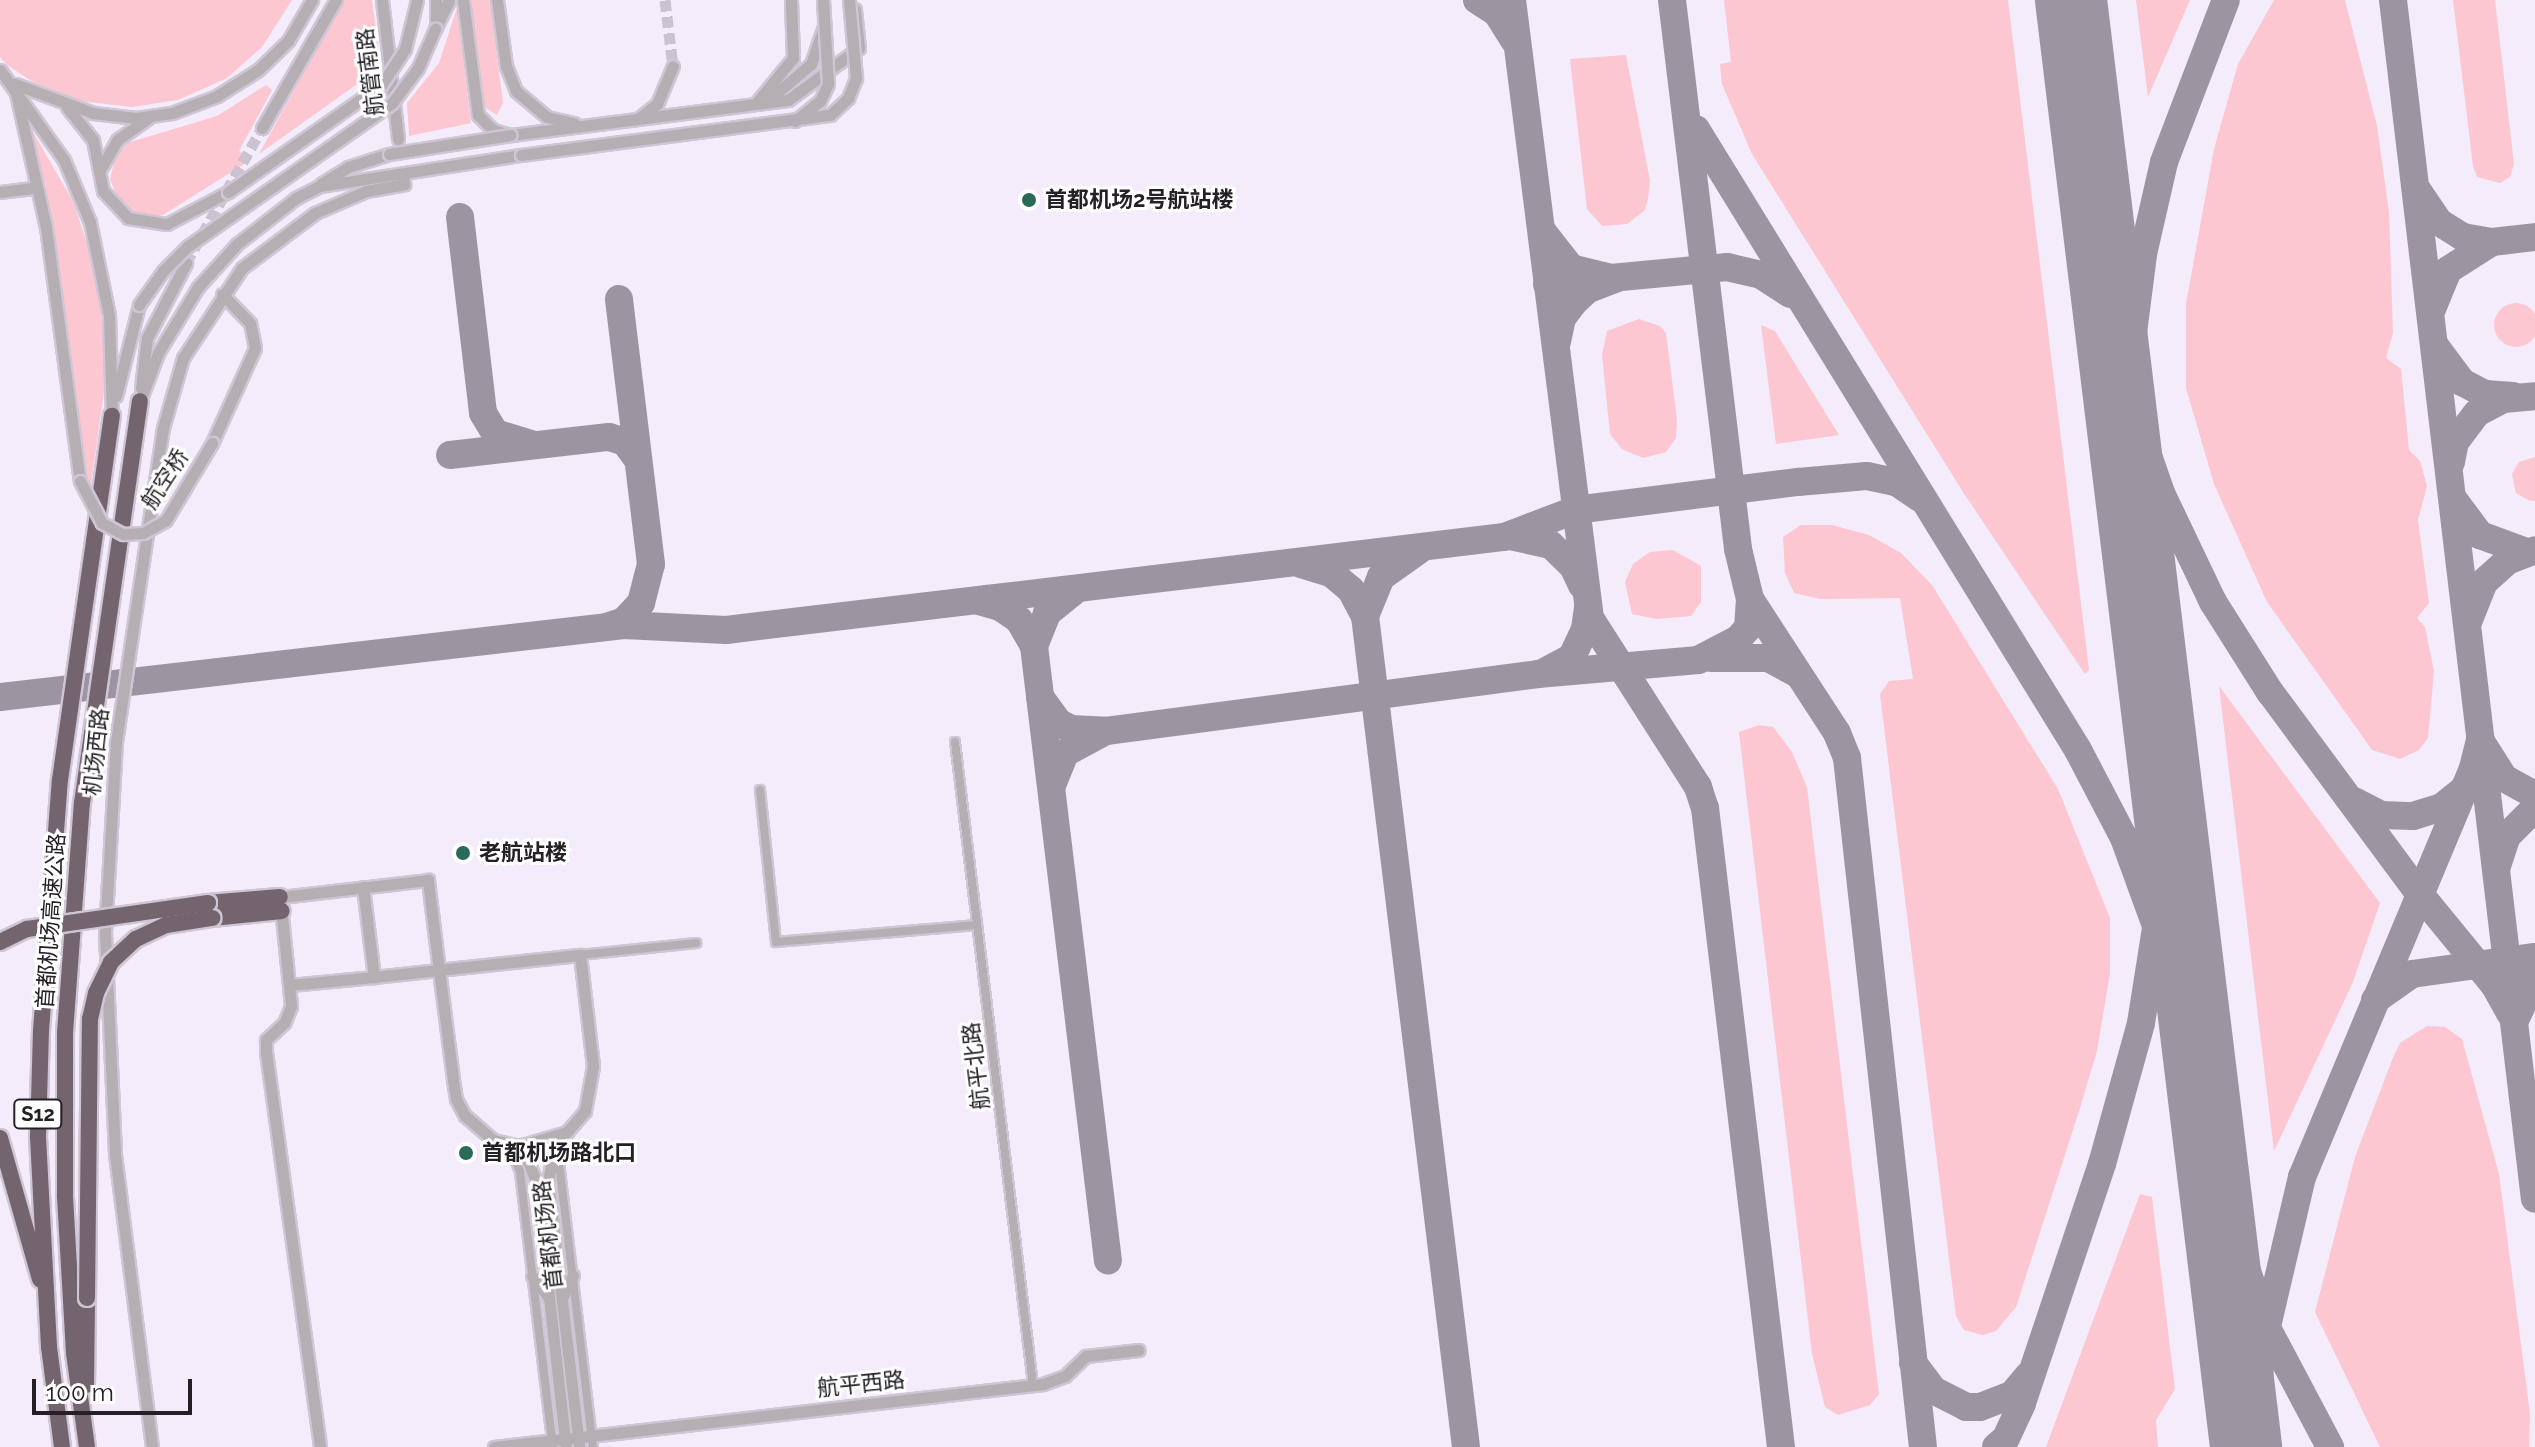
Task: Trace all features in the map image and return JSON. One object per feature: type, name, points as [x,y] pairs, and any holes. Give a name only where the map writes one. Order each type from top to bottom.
[{"type":"highway","name":"首都机场高速公路","points":[[86,1439],[74,1353],[63,1136],[68,986],[82,803],[140,401]]},
{"type":"highway","name":"首都机场高速公路","points":[[62,1447],[47,1300],[38,1110],[51,861],[112,416]]},
{"type":"highway","points":[[0,942],[27,929],[281,904]]},
{"type":"highway","points":[[86,1439],[90,1019],[96,993],[111,962],[136,939],[166,925],[210,911]]},
{"type":"highway","points":[[0,1138],[47,1300]]},
{"type":"street","points":[[100,170],[117,140],[149,118],[202,102],[252,75],[288,41],[312,0]]},
{"type":"street","points":[[262,128],[336,0]]},
{"type":"street","name":"航管南路","points":[[382,0],[398,139]]},
{"type":"street","points":[[64,104],[93,140],[100,184],[113,206],[148,225],[177,221],[228,192],[382,84],[405,49],[417,0]]},
{"type":"street","points":[[435,29],[436,0]]},
{"type":"street","points":[[112,416],[139,305],[160,274],[188,246],[392,103],[418,68],[449,0]]},
{"type":"street","points":[[463,0],[478,115],[493,130],[511,135]]},
{"type":"street","points":[[497,0],[506,66],[518,95],[547,117],[602,125]]},
{"type":"street","points":[[750,107],[793,58],[791,0]]},
{"type":"street","points":[[750,107],[776,96],[813,61],[823,32],[822,0]]},
{"type":"street","points":[[787,125],[817,105],[827,86],[822,0]]},
{"type":"street","points":[[313,188],[421,167],[787,125],[830,115],[851,91],[857,64],[851,0]]},
{"type":"street","points":[[140,401],[175,321],[211,271],[250,232],[341,170],[389,154],[511,135],[750,107],[796,97],[859,48],[851,0]]},
{"type":"street","points":[[631,122],[655,107],[673,66]]},
{"type":"street","points":[[0,70],[14,84],[64,160],[90,222],[109,315],[112,416]]},
{"type":"street","points":[[14,84],[64,104],[105,115],[149,118]]},
{"type":"street","points":[[0,192],[34,188],[14,84]]},
{"type":"street","name":"机场西路","points":[[152,1447],[107,1058],[107,846],[118,727],[166,411],[183,358],[222,294],[253,257],[315,213],[403,180]]},
{"type":"street","name":"航空桥","points":[[34,188],[46,227],[80,481],[102,523],[123,534],[143,533],[166,520],[212,443],[255,348],[250,323],[222,294]]},
{"type":"street","points":[[140,401],[147,338],[186,263]]},
{"type":"street","name":"航平北路","points":[[955,742],[1033,1385]]},
{"type":"street","points":[[760,790],[776,942],[977,925]]},
{"type":"street","points":[[320,1447],[266,1052],[266,1040],[290,1014],[281,904],[363,887],[428,880],[456,1099],[478,1131],[509,1146],[556,1138],[577,1123],[593,1089],[580,955]]},
{"type":"street","points":[[363,887],[374,977]]},
{"type":"street","points":[[290,985],[696,943]]},
{"type":"street","name":"首都机场路","points":[[556,1138],[592,1441]]},
{"type":"street","name":"首都机场路","points":[[556,1138],[548,1182],[566,1443]]},
{"type":"street","name":"首都机场路","points":[[509,1146],[527,1159],[536,1181],[556,1299]]},
{"type":"street","name":"首都机场路","points":[[509,1146],[520,1172],[532,1276],[566,1443]]},
{"type":"street","points":[[532,1276],[556,1299],[573,1275]]},
{"type":"street","name":"航平西路","points":[[494,1447],[592,1441],[1033,1385],[1065,1376],[1086,1356],[1139,1350]]},
{"type":"shaded area","points":[[0,0],[292,0],[262,47],[227,78],[178,100],[132,107],[79,101],[33,82],[7,65],[0,57]]},
{"type":"shaded area","points":[[344,0],[372,0],[381,67],[259,154]]},
{"type":"shaded area","points":[[470,0],[490,0],[503,103],[497,115],[483,106]]},
{"type":"shaded area","points":[[1724,0],[2008,0],[2089,670],[2085,674],[1963,492],[1752,154],[1722,84],[1720,64],[1731,62]]},
{"type":"shaded area","points":[[2136,0],[2190,0],[2148,97]]},
{"type":"shaded area","points":[[2274,0],[2345,0],[2377,126],[2389,212],[2393,333],[2386,358],[2401,369],[2409,450],[2420,461],[2427,486],[2418,520],[2429,603],[2417,618],[2425,627],[2434,671],[2428,738],[2419,750],[2400,759],[2372,750],[2267,602],[2214,484],[2186,388],[2186,304],[2214,149],[2238,64]]},
{"type":"shaded area","points":[[2453,0],[2495,0],[2514,164],[2510,177],[2500,183],[2477,177],[2473,166]]},
{"type":"shaded area","points":[[457,8],[471,123],[409,136],[407,103],[439,63]]},
{"type":"shaded area","points":[[1626,55],[1650,181],[1648,199],[1645,210],[1627,224],[1602,226],[1587,209],[1570,59]]},
{"type":"shaded area","points":[[266,85],[272,90],[239,151],[252,159],[163,215],[144,218],[119,203],[110,179],[116,155],[127,143],[217,116]]},
{"type":"shaded area","points":[[31,129],[74,203],[99,282],[106,377],[90,492],[45,182],[37,177]]},
{"type":"shaded area","points":[[2516,303],[2531,310],[2538,325],[2531,340],[2516,347],[2501,340],[2494,325],[2501,310]]},
{"type":"shaded area","points":[[1639,319],[1660,326],[1666,333],[1677,420],[1676,438],[1666,452],[1643,458],[1622,449],[1610,434],[1602,355],[1607,331]]},
{"type":"shaded area","points":[[1761,325],[1775,331],[1839,435],[1776,444]]},
{"type":"shaded area","points":[[2535,457],[2535,501],[2516,493],[2512,474],[2519,462]]},
{"type":"shaded area","points":[[1801,525],[1832,525],[1869,535],[1901,553],[1932,585],[2058,789],[2110,918],[2110,973],[2097,1051],[2080,1108],[2016,1307],[1996,1331],[1983,1335],[1964,1330],[1956,1316],[1880,694],[1889,681],[1913,679],[1900,598],[1820,599],[1794,593],[1785,573],[1783,537]]},
{"type":"shaded area","points":[[1673,550],[1701,566],[1701,602],[1691,616],[1657,619],[1632,614],[1625,582],[1633,564],[1650,552]]},
{"type":"shaded area","points":[[2219,686],[2380,903],[2353,982],[2274,1151]]},
{"type":"shaded area","points":[[1759,725],[1773,727],[1792,752],[1807,787],[1879,1394],[1870,1405],[1838,1415],[1825,1407],[1812,1354],[1739,732]]},
{"type":"shaded area","points":[[2427,1026],[2445,1027],[2462,1039],[2499,1174],[2530,1414],[2529,1447],[2380,1447],[2315,1312],[2355,1157],[2394,1055],[2400,1043]]},
{"type":"shaded area","points":[[2140,1194],[2152,1197],[2175,1389],[2156,1420],[2158,1447],[2046,1447]]},
{"type":"taxiway","points":[[1477,0],[1497,13],[1514,40]]},
{"type":"taxiway","points":[[1512,0],[1590,618],[1698,787],[1705,808],[1781,1447]]},
{"type":"taxiway","points":[[1672,0],[1738,549],[1750,599],[1837,733],[1847,758],[1923,1447]]},
{"type":"taxiway","points":[[2129,364],[2143,254],[2164,162],[2226,0]]},
{"type":"taxiway","points":[[2393,0],[2535,1199]]},
{"type":"taxiway","points":[[1696,129],[2078,750],[2124,838],[2178,986],[2206,1120]]},
{"type":"taxiway","points":[[2418,191],[2439,222],[2463,237],[2492,242],[2535,237]]},
{"type":"taxiway","points":[[460,217],[483,413],[495,433],[531,444]]},
{"type":"taxiway","points":[[1542,231],[1571,268],[1615,279],[1587,290],[1574,302],[1562,318],[1557,342]]},
{"type":"taxiway","points":[[2432,309],[2448,270],[2492,242]]},
{"type":"taxiway","points":[[1547,284],[1727,267],[1761,275],[1790,294]]},
{"type":"taxiway","points":[[609,626],[624,621],[641,603],[651,564],[619,299]]},
{"type":"taxiway","points":[[2107,302],[2128,398],[2161,493],[2213,602],[2270,692],[2419,893],[2495,986],[2510,1013]]},
{"type":"taxiway","points":[[2436,347],[2462,382],[2485,394],[2513,396]]},
{"type":"taxiway","points":[[2451,462],[2455,442],[2477,413],[2503,399],[2535,396]]},
{"type":"taxiway","points":[[450,455],[609,437],[625,442],[638,460]]},
{"type":"taxiway","points":[[0,697],[624,625],[726,630],[987,599],[1504,537],[1575,510],[1798,482],[1867,476],[1896,482],[1920,498]]},
{"type":"taxiway","points":[[2454,500],[2480,535],[2524,551]]},
{"type":"taxiway","points":[[1510,536],[1551,545],[1573,566],[1582,585]]},
{"type":"taxiway","points":[[1419,550],[1381,577],[1365,616],[1466,1447]]},
{"type":"taxiway","points":[[2468,622],[2484,582],[2507,561],[2535,550]]},
{"type":"taxiway","points":[[1301,564],[1331,573],[1351,590],[1365,616]]},
{"type":"taxiway","points":[[1034,646],[1047,613],[1077,589]]},
{"type":"taxiway","points":[[1106,731],[1538,674],[1698,660],[1738,639],[1748,628],[1750,599]]},
{"type":"taxiway","points":[[979,601],[1000,607],[1019,620],[1034,646],[1108,1261]]},
{"type":"taxiway","points":[[1546,671],[1572,657],[1585,629],[1588,607]]},
{"type":"taxiway","points":[[1711,658],[1768,658],[1796,673]]},
{"type":"taxiway","points":[[1040,697],[1058,722],[1071,729],[1106,731],[1065,753],[1052,786]]},
{"type":"taxiway","points":[[2257,1447],[2260,1356],[2302,1177],[2473,768],[2480,740],[2504,778],[2535,795]]},
{"type":"taxiway","points":[[1996,1447],[2006,1438],[2022,1403],[2102,1164],[2141,1023],[2157,922],[2160,741]]},
{"type":"taxiway","points":[[2354,801],[2381,815],[2413,816],[2442,807],[2464,789]]},
{"type":"taxiway","points":[[2497,866],[2507,836],[2535,808]]},
{"type":"taxiway","points":[[2375,1000],[2412,974],[2535,957]]},
{"type":"taxiway","points":[[2516,1018],[2535,978]]},
{"type":"taxiway","points":[[2212,1170],[2266,1326],[2330,1447]]},
{"type":"taxiway","points":[[1913,1363],[1933,1390],[1966,1407],[1980,1407],[2012,1395],[2029,1375]]},
{"type":"runway","points":[[2071,0],[2246,1447]]},
{"type":"tunnel","points":[[665,0],[673,66]]},
{"type":"tunnel","points":[[186,263],[262,128]]},
{"type":"place","name":"首都机场2号航站楼","points":[[1029,200]]},
{"type":"place","name":"老航站楼","points":[[463,853]]},
{"type":"place","name":"首都机场路北口","points":[[466,1153]]}]
